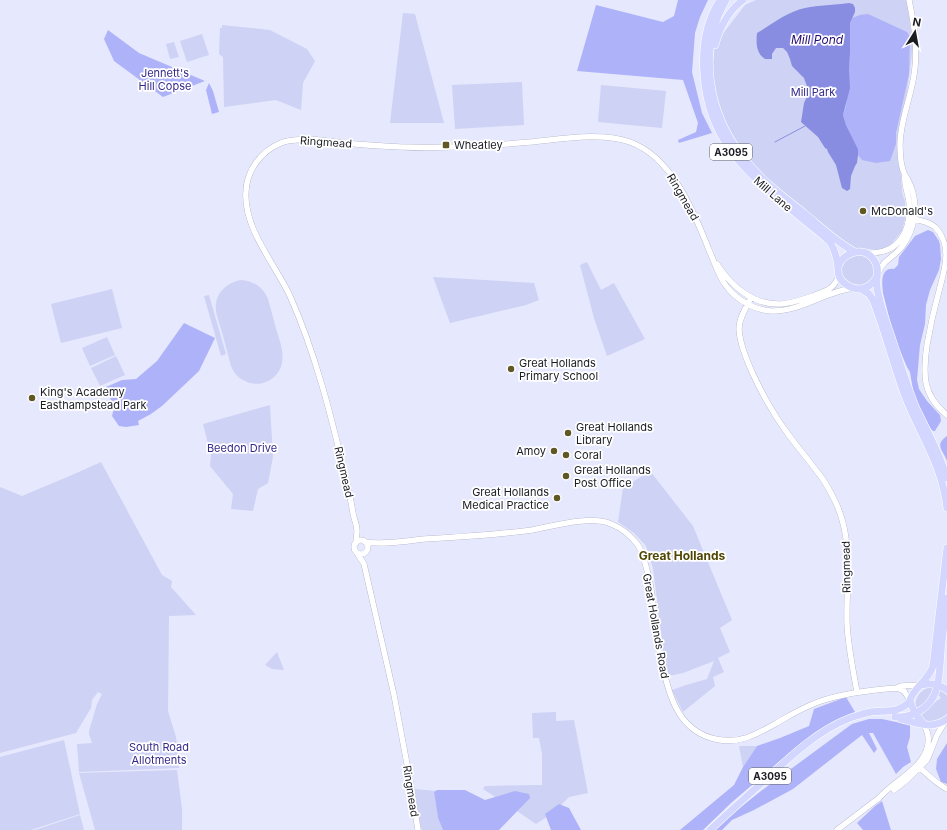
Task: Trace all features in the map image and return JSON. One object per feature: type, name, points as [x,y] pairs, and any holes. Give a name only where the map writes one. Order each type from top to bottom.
[{"type":"main road","name":"Mill Lane","points":[[726,0],[721,9],[714,30],[709,62],[715,104],[729,137],[743,157],[759,175],[782,195],[846,247],[855,252],[865,253]]},
{"type":"main road","name":"A3095","points":[[709,62],[716,39],[723,24],[728,15],[743,0]]},
{"type":"main road","name":"Mill Lane","points":[[718,2],[709,24],[705,40],[703,68],[708,101],[713,119],[731,151],[747,171],[766,190],[830,242],[835,252],[839,276]]},
{"type":"main road","points":[[838,267],[845,256],[855,252]]},
{"type":"main road","points":[[865,253],[874,259],[877,265],[877,290],[880,302],[916,408],[938,453],[947,478]]},
{"type":"main road","points":[[858,289],[870,286],[877,275]]},
{"type":"main road","points":[[839,276],[844,283],[869,294],[873,300],[906,397],[937,466],[945,492],[947,508]]},
{"type":"main road","points":[[947,548],[934,663],[931,672],[913,694],[910,701],[918,718],[924,724],[936,725],[947,720]]},
{"type":"main road","points":[[916,714],[930,702],[935,693],[940,669],[947,598]]},
{"type":"main road","points":[[940,669],[947,689]]},
{"type":"main road","points":[[921,685],[937,685],[947,689]]},
{"type":"main road","name":"A3095","points":[[710,830],[784,763],[812,740],[833,726],[866,713],[900,709],[905,707],[910,701]]},
{"type":"main road","name":"A3095","points":[[878,712],[924,724]]},
{"type":"main road","name":"A3095","points":[[895,717],[905,717],[916,714]]},
{"type":"street","points":[[877,275],[882,264],[900,250],[906,242],[910,233],[915,209],[914,197],[902,165],[900,145],[903,120],[913,84],[916,58],[915,36],[909,0]]},
{"type":"street","name":"Ringmead","points":[[356,543],[357,531],[340,452],[320,378],[301,322],[288,292],[258,240],[247,207],[247,183],[252,168],[258,159],[268,149],[282,142],[311,139],[410,148],[475,146],[600,137],[623,140],[654,155],[670,174],[691,209],[718,272],[733,294],[747,304],[764,310],[782,310],[803,305],[841,290],[858,289]]},
{"type":"street","points":[[865,253],[880,252],[893,247],[905,233],[912,218]]},
{"type":"street","points":[[912,218],[934,226],[943,238],[945,246],[945,266],[931,323],[924,373],[931,397],[940,409],[947,415]]},
{"type":"street","name":"Ringmead","points":[[710,252],[721,270],[731,282],[751,298],[766,303],[782,304],[804,299],[830,289],[835,284],[839,276]]},
{"type":"street","name":"Ringmead","points":[[751,298],[747,304],[739,328],[741,342],[748,364],[762,393],[778,420],[822,478],[842,517],[848,552],[848,638],[857,692]]},
{"type":"street","name":"Great Hollands Road","points":[[364,542],[378,544],[422,539],[487,535],[585,521],[609,523],[622,529],[638,546],[644,560],[651,590],[659,653],[665,680],[672,699],[677,710],[693,729],[716,739],[738,740],[748,737],[759,733],[797,711],[831,698],[857,692],[921,685]]},
{"type":"street","name":"Ringmead","points":[[357,531],[364,542]]},
{"type":"street","points":[[359,541],[364,542],[368,546],[363,554],[357,553],[354,548],[356,543],[359,541]]},
{"type":"street","name":"Great Hollands Road","points":[[366,551],[378,544]]},
{"type":"street","name":"Ringmead","points":[[364,564],[366,551]]},
{"type":"street","name":"Ringmead","points":[[357,553],[364,564],[393,690],[418,830]]},
{"type":"street","points":[[897,688],[904,691],[910,701]]},
{"type":"street","points":[[927,775],[927,760],[937,735],[947,720]]},
{"type":"street","points":[[918,767],[927,746],[928,736],[924,724]]},
{"type":"street","points":[[837,830],[927,760]]},
{"type":"street","points":[[918,767],[947,789]]},
{"type":"green space","points":[[678,0],[708,0],[700,17],[695,33],[692,72],[702,113],[712,133],[679,143],[678,140],[696,132],[698,123],[683,80],[577,71],[596,5],[663,22],[674,16]]},
{"type":"green space","name":"Mill Park","points":[[756,0],[907,0],[913,47],[907,93],[898,133],[902,192],[905,202],[905,219],[902,231],[890,246],[877,250],[852,248],[782,192],[757,169],[732,136],[719,109],[712,71],[715,44],[745,5]]},
{"type":"green space","points":[[403,13],[415,14],[444,123],[390,123]]},
{"type":"green space","points":[[868,14],[907,32],[910,37],[909,74],[896,133],[896,144],[890,161],[876,163],[862,160],[858,155],[858,149],[846,125],[843,115],[846,106],[849,71],[850,23],[852,18]]},
{"type":"green space","points":[[222,25],[270,30],[307,49],[315,61],[303,83],[301,110],[276,100],[224,107],[223,57],[219,54],[220,28],[222,28]]},
{"type":"green space","name":"Jennett's Hill Copse","points":[[108,30],[139,53],[205,81],[163,97],[114,61],[104,39]]},
{"type":"green space","points":[[202,34],[209,55],[187,62],[180,41]]},
{"type":"green space","points":[[174,42],[179,57],[170,59],[166,44]]},
{"type":"green space","points":[[522,82],[524,125],[455,129],[452,85]]},
{"type":"green space","points":[[209,83],[219,112],[212,114],[206,90]]},
{"type":"green space","points":[[601,85],[666,91],[662,128],[598,122]]},
{"type":"green space","points":[[928,230],[933,232],[939,241],[941,259],[939,270],[930,290],[926,305],[925,324],[920,345],[917,380],[919,389],[927,401],[940,415],[941,421],[935,431],[930,428],[914,396],[910,372],[894,337],[882,285],[884,273],[889,269],[894,269],[898,265],[899,257],[915,236]]},
{"type":"green space","points":[[857,255],[868,257],[874,263],[873,279],[865,286],[850,283],[842,276],[841,269],[845,260],[849,257]]},
{"type":"green space","points":[[587,262],[601,290],[614,283],[645,339],[607,356],[594,318],[580,265]]},
{"type":"green space","points":[[433,277],[534,283],[539,300],[526,305],[450,323]]},
{"type":"green space","points":[[241,280],[254,283],[264,291],[268,299],[281,347],[282,358],[280,368],[273,378],[263,383],[257,384],[245,381],[235,373],[231,366],[216,314],[217,299],[222,290],[230,284]]},
{"type":"green space","points":[[112,289],[122,328],[61,343],[51,304]]},
{"type":"green space","points":[[209,295],[226,354],[221,356],[204,296]]},
{"type":"green space","points":[[184,323],[215,338],[199,371],[162,406],[138,421],[139,425],[126,427],[119,426],[112,416],[114,408],[106,387],[122,380],[136,379],[157,361]]},
{"type":"green space","points":[[107,337],[115,355],[90,366],[82,348]]},
{"type":"green space","points":[[116,356],[125,375],[100,386],[91,368]]},
{"type":"green space","name":"Beedon Drive","points":[[270,405],[273,457],[268,483],[258,489],[253,511],[231,509],[233,494],[210,466],[211,455],[203,424]]},
{"type":"green space","points":[[947,436],[947,461],[940,445],[943,439]]},
{"type":"green space","name":"South Road Allotments","points":[[101,462],[162,575],[172,581],[171,587],[196,615],[169,616],[168,711],[176,737],[179,768],[79,772],[77,744],[92,743],[89,731],[97,704],[102,694],[98,692],[92,700],[91,708],[76,733],[0,753],[0,487],[22,496]]},
{"type":"green space","points":[[650,471],[693,526],[732,620],[720,628],[730,652],[718,658],[724,672],[713,677],[715,686],[683,712],[672,690],[707,679],[714,661],[683,673],[669,676],[664,657],[653,568],[646,546],[634,533],[618,522],[623,488]]},
{"type":"green space","points":[[277,652],[284,670],[272,669],[265,665]]},
{"type":"green space","points":[[927,688],[934,688],[926,702],[916,710],[917,697]]},
{"type":"green space","points":[[939,689],[947,696],[947,713],[940,720],[930,722],[919,715],[932,703],[939,700],[941,697],[937,694]]},
{"type":"green space","points":[[846,697],[855,712],[832,722],[794,749],[731,803],[703,830],[680,830],[734,785],[743,767],[757,746],[809,726],[814,709]]},
{"type":"green space","points":[[556,712],[556,721],[574,720],[588,793],[569,797],[553,813],[536,824],[483,789],[485,786],[542,785],[542,754],[539,738],[533,738],[532,713]]},
{"type":"green space","points":[[869,719],[882,719],[910,725],[910,737],[907,747],[911,762],[896,774],[873,733],[869,733],[877,749],[874,753],[862,735],[793,789],[732,820],[722,830],[714,830],[761,791],[852,724]]},
{"type":"green space","points":[[64,740],[80,814],[31,830],[0,830],[0,757]]},
{"type":"green space","points":[[947,743],[947,784],[941,782],[936,769],[937,759]]},
{"type":"green space","points":[[739,746],[757,746],[743,767]]},
{"type":"green space","points":[[177,770],[182,809],[182,830],[95,830],[79,773]]},
{"type":"green space","points":[[414,789],[436,791],[434,792],[438,818],[443,830],[422,830]]},
{"type":"green space","points":[[437,790],[465,790],[485,800],[515,791],[529,794],[530,798],[499,830],[443,830],[438,818],[434,792]]},
{"type":"green space","points":[[882,801],[891,830],[863,830],[857,823]]},
{"type":"green space","points":[[559,804],[569,808],[581,830],[551,830],[545,814]]},
{"type":"green space","points":[[80,815],[84,830],[35,830]]},
{"type":"water","name":"Mill Pond","points":[[849,3],[853,4],[855,12],[850,23],[850,88],[843,115],[846,125],[858,149],[858,155],[857,163],[851,176],[850,189],[847,191],[842,188],[836,165],[827,149],[818,137],[801,122],[804,103],[809,92],[804,78],[792,66],[787,52],[783,48],[776,48],[772,54],[772,59],[765,59],[762,57],[757,48],[757,33],[798,10],[810,7]]},
{"type":"waterway","points":[[775,142],[805,126]]},
{"type":"place","name":"Wheatley","points":[[446,145]]},
{"type":"place","name":"McDonald's","points":[[863,211]]},
{"type":"place","name":"Great Hollands Primary School","points":[[511,369]]},
{"type":"place","name":"King's Academy Easthampstead Park","points":[[32,398]]},
{"type":"place","name":"Great Hollands Library","points":[[568,433]]},
{"type":"place","name":"Amoy","points":[[554,451]]},
{"type":"place","name":"Coral","points":[[566,455]]},
{"type":"place","name":"Great Hollands Post Office","points":[[566,476]]},
{"type":"place","name":"Great Hollands Medical Practice","points":[[557,498]]},
{"type":"district","name":"Great Hollands","points":[[682,555]]}]
